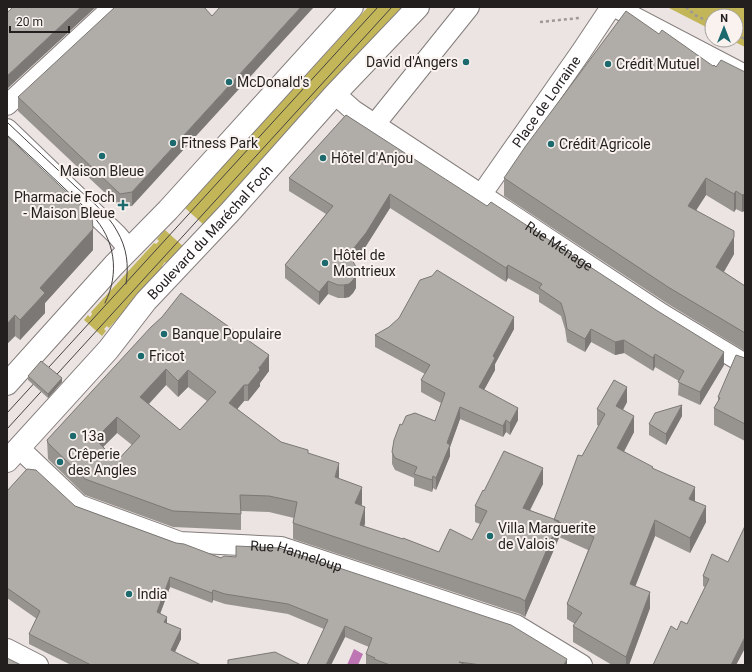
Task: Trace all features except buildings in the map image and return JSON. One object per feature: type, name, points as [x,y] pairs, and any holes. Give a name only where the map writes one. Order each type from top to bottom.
[{"type":"main road","points":[[7,384],[129,249],[168,210],[352,7]]},
{"type":"main road","name":"Boulevard du Maréchal Foch","points":[[13,455],[108,350],[146,301],[230,212],[334,94],[418,7]]},
{"type":"street","points":[[7,105],[113,7]]},
{"type":"street","points":[[374,124],[469,7]]},
{"type":"street","points":[[610,12],[745,75]]},
{"type":"street","name":"Place de Lorraine","points":[[481,195],[610,12]]},
{"type":"street","name":"Rue Ménage","points":[[334,94],[353,110],[662,314],[745,364]]},
{"type":"street","points":[[7,129],[117,235],[129,249]]},
{"type":"street","name":"Rue Hanneloup","points":[[13,455],[79,505],[180,542],[281,547],[516,625],[582,665]]},
{"type":"street","points":[[7,649],[38,665]]},
{"type":"path","points":[[686,7],[695,15],[704,19]]},
{"type":"path","points":[[540,22],[589,17],[610,12]]},
{"type":"shaded area","points":[[368,7],[403,7],[316,101],[314,99],[311,102],[313,104],[204,225],[185,208]]},
{"type":"shaded area","points":[[667,7],[745,7],[745,47],[744,8],[704,8],[704,26]]},
{"type":"shaded area","points":[[165,230],[184,247],[167,264],[165,262],[162,266],[164,268],[109,328],[107,326],[104,329],[106,331],[102,336],[84,320],[88,315],[90,317],[92,314],[91,312],[154,243],[156,244],[159,241],[157,239]]},
{"type":"shaded area","points":[[354,649],[363,654],[358,665],[347,665]]},
{"type":"tram line","points":[[7,413],[378,7]]},
{"type":"tram line","points":[[7,429],[392,7]]},
{"type":"tram line","points":[[7,122],[109,219],[120,237],[125,250],[127,263],[126,284]]},
{"type":"tram line","points":[[7,135],[100,224],[110,245],[114,268],[110,292],[105,303]]},
{"type":"place","name":"David d'Angers","points":[[466,62]]},
{"type":"place","name":"Crédit Mutuel","points":[[608,64]]},
{"type":"place","name":"McDonald's","points":[[229,82]]},
{"type":"place","name":"Fitness Park","points":[[173,143]]},
{"type":"place","name":"Crédit Agricole","points":[[551,144]]},
{"type":"place","name":"Maison Bleue","points":[[102,156]]},
{"type":"place","name":"Hôtel d'Anjou","points":[[323,158]]},
{"type":"place","name":"Pharmacie Foch - Maison Bleue","points":[[123,205]]},
{"type":"place","name":"Hôtel de Montrieux","points":[[325,263]]},
{"type":"place","name":"Banque Populaire","points":[[164,334]]},
{"type":"place","name":"Fricot","points":[[141,356]]},
{"type":"place","name":"13a","points":[[73,436]]},
{"type":"place","name":"Crêperie des Angles","points":[[60,462]]},
{"type":"place","name":"Villa Marguerite de Valois","points":[[490,536]]},
{"type":"place","name":"India","points":[[129,594]]}]
